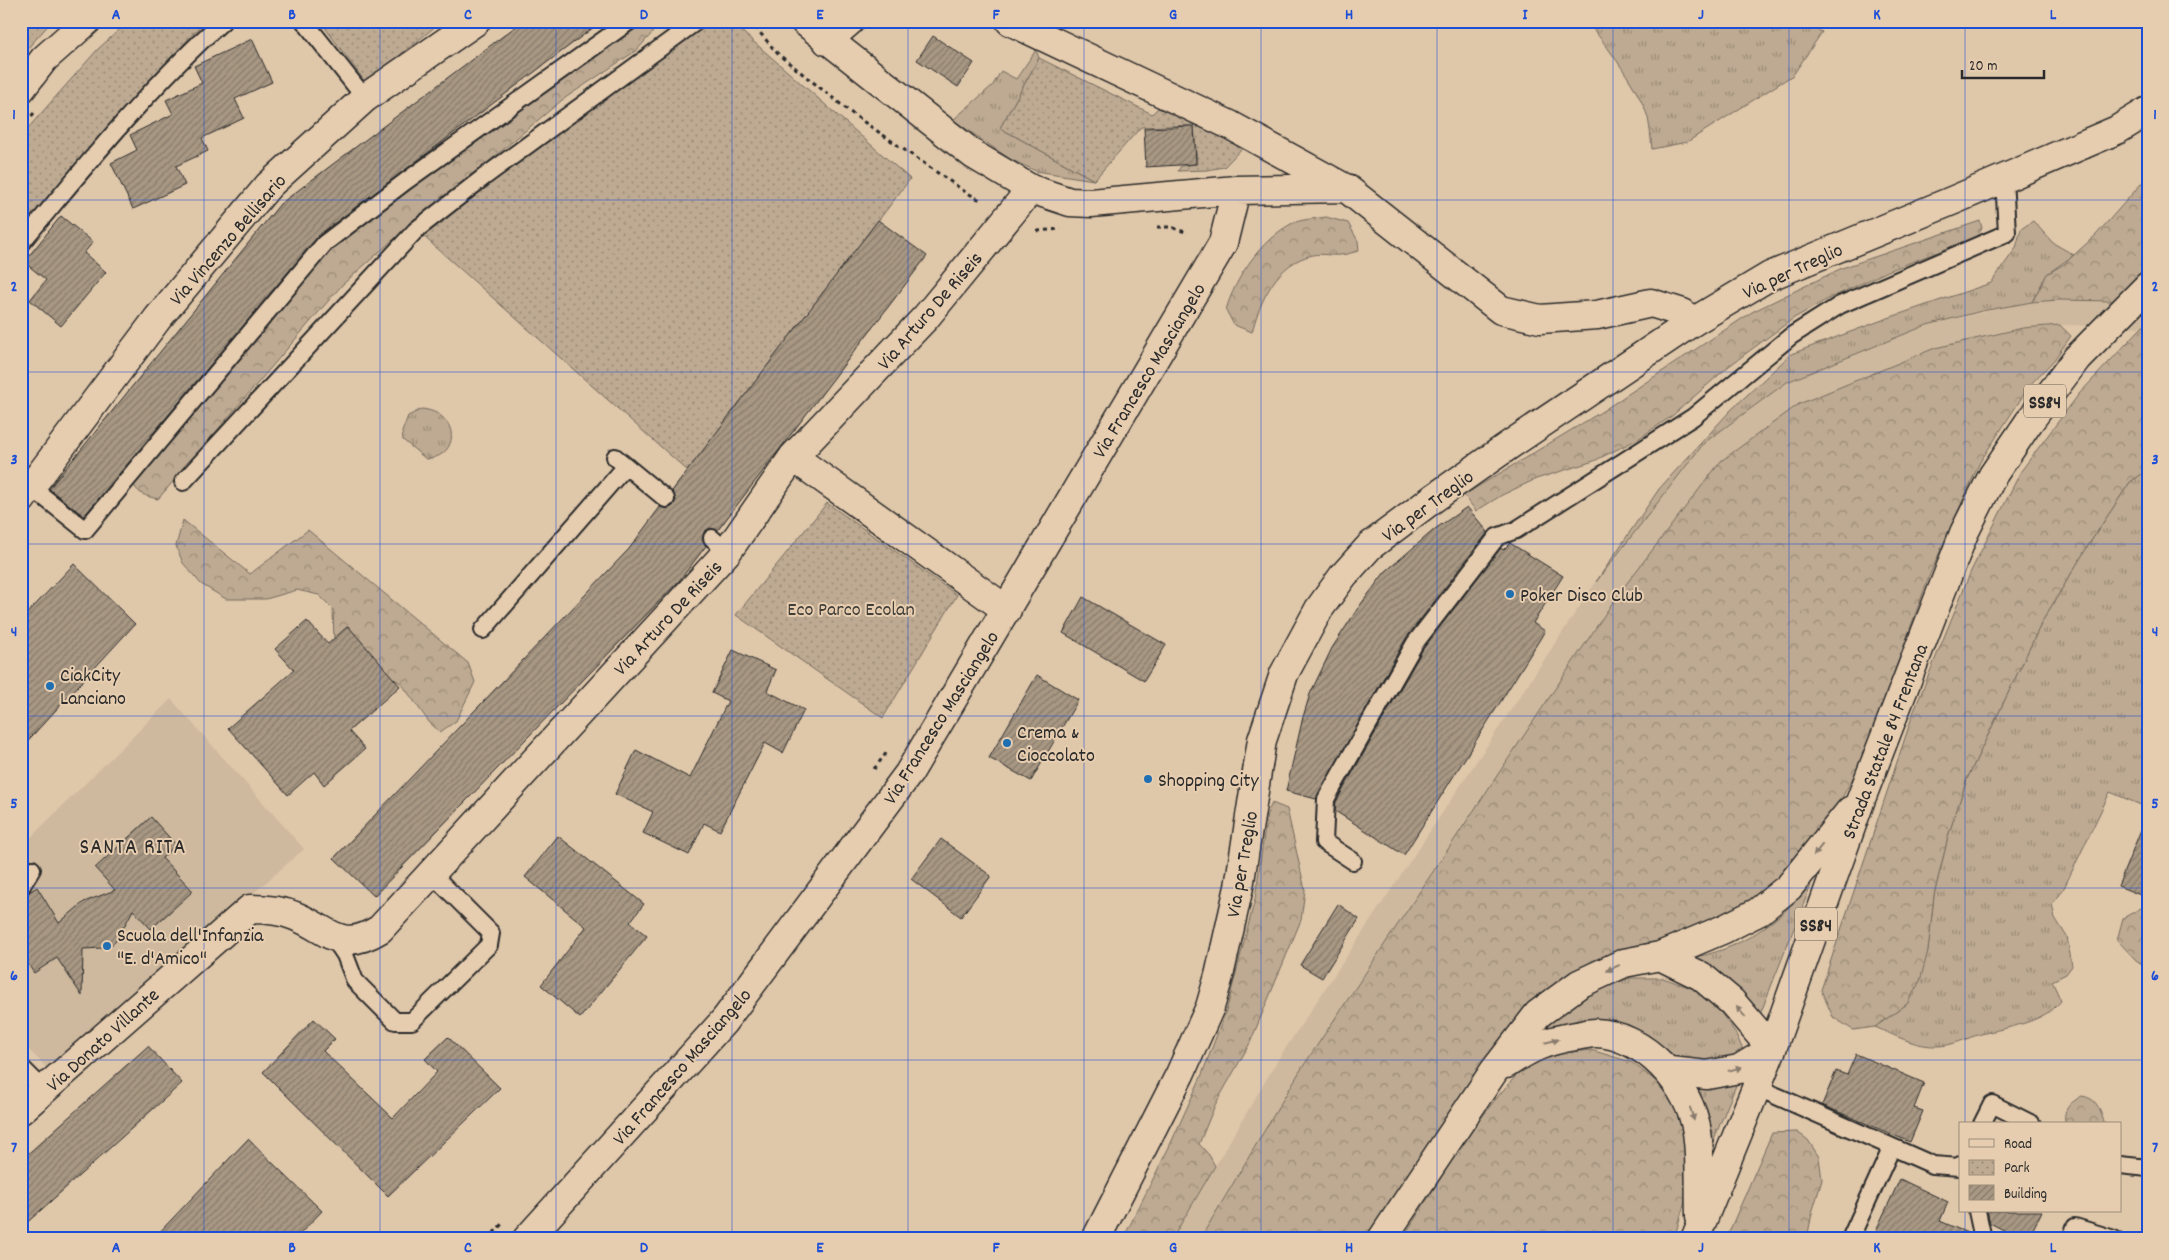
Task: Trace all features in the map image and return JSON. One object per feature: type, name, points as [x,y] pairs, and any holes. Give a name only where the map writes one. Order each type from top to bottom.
[{"type":"street","points":[[21,89],[44,59],[87,21]]},
{"type":"street","name":"Via Vincenzo Bellisario","points":[[24,489],[158,318],[268,185],[365,98],[476,21]]},
{"type":"street","points":[[804,21],[974,155],[1031,189],[1070,202],[1091,203],[1236,190],[1346,188]]},
{"type":"street","points":[[827,40],[850,21]]},
{"type":"street","points":[[1010,21],[1230,125],[1346,188],[1501,310],[1540,319],[1549,319],[1598,316],[1651,303],[1683,313],[1691,323]]},
{"type":"street","name":"Via per Treglio","points":[[1096,1239],[1180,1074],[1210,1007],[1239,887],[1262,740],[1284,674],[1319,609],[1343,576],[1377,541],[1508,446],[1691,323],[1770,276],[2117,130],[2148,111]]},
{"type":"street","name":"Via Arturo De Riseis","points":[[250,909],[284,912],[306,921],[333,937],[343,939],[363,938],[380,929],[432,873],[719,545],[793,457],[926,318],[1031,189]]},
{"type":"street","name":"Via Francesco Masciangelo","points":[[526,1239],[724,1021],[910,773],[1223,243],[1236,190]]},
{"type":"street","name":"Strada Statale 84 Frentana","points":[[1697,1233],[1772,1049],[1861,800],[1964,533],[1993,475],[2029,422],[2077,358],[2148,286]]},
{"type":"street","points":[[793,457],[1007,610]]},
{"type":"street","points":[[1382,1239],[1494,1071],[1538,1014],[1579,984],[1624,963],[1660,956],[1724,929],[1758,912],[1789,887],[1861,800]]},
{"type":"street","name":"Via Donato Villante","points":[[21,1110],[250,909]]},
{"type":"street","points":[[1660,956],[1701,976],[1732,1002],[1772,1049],[1739,1069],[1707,1074],[1670,1071]]},
{"type":"street","points":[[1494,1071],[1524,1052],[1547,1041],[1594,1033],[1616,1038],[1639,1047],[1670,1071],[1688,1102],[1697,1131],[1697,1233]]},
{"type":"lane","points":[[21,243],[107,141],[165,77],[223,21]]},
{"type":"lane","points":[[304,21],[365,98]]},
{"type":"lane","points":[[24,489],[85,530],[325,243],[406,181],[630,21]]},
{"type":"lane","points":[[183,482],[416,230],[484,177],[697,21]]},
{"type":"lane","points":[[1353,861],[1324,842],[1326,799],[1415,644],[1497,537],[1516,530],[1693,417],[1791,336],[1840,305],[2006,234],[2004,178]]},
{"type":"lane","points":[[484,630],[621,461],[666,500]]},
{"type":"lane","points":[[21,887],[32,869]]},
{"type":"lane","points":[[333,937],[344,955],[355,981],[395,1021],[412,1021],[489,944],[491,933],[432,873]]},
{"type":"lane","points":[[21,1067],[44,1090]]},
{"type":"lane","points":[[1756,1087],[1933,1165],[1959,1167]]},
{"type":"lane","points":[[1983,1122],[1992,1104],[2028,1122]]},
{"type":"lane","points":[[1850,1239],[1892,1147]]},
{"type":"lane","points":[[2122,1165],[2148,1168]]},
{"type":"lane","points":[[1977,1212],[1983,1239]]},
{"type":"lane","points":[[2071,1239],[2075,1226],[2114,1239]]},
{"type":"path","points":[[750,21],[778,54],[854,115],[964,191],[982,201]]},
{"type":"path","points":[[873,771],[890,748]]},
{"type":"path","points":[[488,1239],[509,1217]]},
{"type":"shaded area","points":[[2058,300],[2148,302],[2148,327],[2060,325],[2023,328],[1987,335],[1617,596],[1300,1071],[1200,1239],[1172,1239],[1279,1058],[1596,582],[1704,443],[1787,382],[1927,325],[2020,304]]},
{"type":"shaded area","name":"Scuola dell'Infanzia \"E. d'Amico\"","points":[[171,699],[304,849],[50,1071],[21,1042],[21,847]]},
{"type":"green space","points":[[21,21],[52,21],[21,56]]},
{"type":"green space","points":[[129,21],[207,21],[191,36],[53,192],[21,233],[21,136],[98,49]]},
{"type":"green space","points":[[320,21],[442,21],[366,83]]},
{"type":"green space","points":[[633,21],[644,21],[653,32],[637,50],[562,100],[475,173],[422,235],[410,225],[342,285],[158,499],[145,495],[136,489],[132,481],[198,399],[342,237]]},
{"type":"green space","points":[[708,21],[730,21],[910,179],[688,471],[422,235],[480,187]]},
{"type":"green space","points":[[1586,21],[1799,21],[1822,32],[1793,75],[1687,142],[1652,149],[1648,118],[1638,95],[1603,41]]},
{"type":"green space","points":[[1036,50],[1039,58],[1000,128],[1094,180],[1036,171],[1010,159],[953,120],[993,85],[1001,71],[1016,79]]},
{"type":"green space","points":[[1039,58],[1152,114],[1158,108],[1245,145],[1224,167],[1207,170],[1178,171],[1181,166],[1197,164],[1194,125],[1141,127],[1094,180],[1000,128]]},
{"type":"green space","points":[[2148,176],[2148,267],[2116,301],[2058,300],[2032,302],[2047,274],[2064,264],[2096,235]]},
{"type":"green space","points":[[1326,217],[1348,223],[1358,241],[1359,251],[1342,255],[1316,254],[1300,259],[1280,274],[1272,284],[1255,320],[1252,332],[1234,325],[1226,310],[1230,298],[1243,273],[1260,250],[1280,231],[1295,222]]},
{"type":"green space","points":[[1980,221],[1982,228],[1975,239],[1959,248],[1935,253],[1888,271],[1826,300],[1794,318],[1729,366],[1672,416],[1638,439],[1594,461],[1536,479],[1502,495],[1476,511],[1464,495],[1601,412],[1752,312],[1842,268]]},
{"type":"green space","points":[[2033,221],[2053,243],[2074,255],[2047,274],[2032,302],[1982,311],[1927,325],[1787,382],[1704,443],[1596,582],[1659,489],[1730,411],[1791,354],[1991,283],[2016,248],[2021,229]]},
{"type":"green space","points":[[2060,325],[2071,336],[2054,360],[2030,385],[1980,462],[1930,574],[1861,763],[1821,836],[1751,911],[1549,998],[1376,1239],[1200,1239],[1300,1071],[1617,596],[1721,461],[1799,404],[1935,348],[2023,328]]},
{"type":"green space","points":[[2143,326],[2148,327],[2148,470],[2130,482],[2089,544],[2043,620],[1967,779],[1949,833],[1934,895],[1928,951],[1920,981],[1907,1004],[1875,1027],[1853,1030],[1833,1017],[1821,990],[1914,711],[1971,571],[2021,471],[2079,394]]},
{"type":"green space","points":[[422,409],[435,412],[444,418],[449,426],[451,435],[450,443],[445,451],[437,456],[426,459],[403,440],[402,432],[408,416]]},
{"type":"green space","points":[[2148,470],[2148,808],[2110,792],[2062,892],[2052,904],[2055,918],[2067,937],[2072,966],[2066,974],[2052,981],[2061,1001],[2054,1008],[2035,1019],[1943,1046],[1913,1043],[1875,1027],[1907,1004],[1928,951],[1934,895],[1949,833],[1967,779],[2043,620],[2089,544],[2130,482]]},
{"type":"green space","name":"Eco Parco Ecolan","points":[[827,503],[957,595],[883,718],[736,615]]},
{"type":"green space","points":[[183,520],[250,574],[308,530],[468,663],[475,682],[456,721],[440,732],[429,722],[401,683],[334,641],[333,609],[319,595],[297,590],[266,599],[226,599],[201,584],[183,563],[176,546]]},
{"type":"green space","points":[[1272,803],[1287,809],[1305,890],[1301,920],[1250,1043],[1215,1105],[1199,1144],[1209,1155],[1215,1166],[1172,1239],[1123,1239],[1170,1145],[1201,1077],[1227,1008],[1255,899],[1267,814]]},
{"type":"green space","points":[[1811,885],[1759,1017],[1689,958],[1725,949],[1741,942],[1771,923]]},
{"type":"green space","points":[[2143,907],[2148,907],[2148,968],[2136,960],[2117,940],[2123,918]]},
{"type":"green space","points":[[1631,978],[1663,978],[1694,989],[1718,1009],[1735,1032],[1747,1059],[1712,1067],[1535,1035],[1545,1024],[1598,988]]},
{"type":"green space","points":[[1591,1050],[1631,1062],[1669,1091],[1684,1130],[1687,1194],[1674,1239],[1402,1239],[1487,1110],[1526,1067],[1548,1055]]},
{"type":"green space","points":[[1737,1083],[1707,1156],[1707,1120],[1698,1090]]},
{"type":"green space","points":[[2082,1096],[2088,1097],[2095,1102],[2104,1122],[2066,1122],[2066,1111],[2074,1101]]},
{"type":"green space","points":[[1797,1132],[1808,1140],[1819,1157],[1822,1180],[1812,1213],[1807,1239],[1726,1239],[1772,1133]]},
{"type":"building","points":[[523,21],[602,21],[319,235],[84,516],[49,489],[280,204]]},
{"type":"building","points":[[933,36],[974,63],[958,87],[917,60]]},
{"type":"building","points":[[252,39],[272,82],[235,99],[244,118],[202,138],[208,151],[176,166],[185,185],[133,209],[111,163],[137,150],[130,135],[173,114],[166,100],[202,83],[194,66]]},
{"type":"building","points":[[1194,126],[1196,164],[1146,167],[1144,128]]},
{"type":"building","points":[[61,216],[93,242],[84,253],[106,272],[61,326],[30,300],[46,280],[24,262]]},
{"type":"building","points":[[878,220],[927,256],[718,530],[710,528],[704,532],[702,540],[706,546],[679,581],[374,896],[334,858],[629,549],[660,507],[669,508],[673,506],[676,500],[672,491]]},
{"type":"building","points":[[1467,507],[1488,532],[1406,638],[1316,799],[1286,791],[1310,694],[1332,648],[1358,608],[1385,572],[1435,529]]},
{"type":"building","points":[[1510,543],[1563,576],[1533,623],[1545,631],[1404,855],[1335,811],[1336,802],[1423,649],[1501,548],[1503,550]]},
{"type":"building","name":"CiakCity Lanciano","points":[[74,564],[135,624],[21,748],[21,620]]},
{"type":"building","points":[[1083,597],[1166,645],[1144,681],[1063,633]]},
{"type":"building","points":[[307,621],[328,644],[348,626],[400,686],[349,731],[365,749],[324,785],[314,772],[288,795],[228,728],[294,670],[275,649]]},
{"type":"building","points":[[733,650],[776,670],[767,691],[804,710],[783,753],[765,743],[720,831],[704,823],[689,855],[643,833],[653,812],[615,794],[636,750],[690,778],[728,701],[712,693]]},
{"type":"building","points":[[1037,675],[1078,700],[1031,781],[989,758]]},
{"type":"building","points":[[2148,815],[2148,898],[2118,886]]},
{"type":"building","points":[[151,817],[176,845],[162,858],[193,891],[151,929],[133,910],[117,940],[110,946],[83,949],[82,996],[57,958],[34,973],[21,954],[21,897],[37,887],[59,923],[84,902],[115,890],[95,868]]},
{"type":"building","points":[[558,836],[644,904],[630,922],[647,936],[580,1018],[541,985],[586,927],[525,877]]},
{"type":"building","points":[[941,839],[991,876],[961,917],[911,879]]},
{"type":"building","points":[[1338,904],[1359,919],[1322,978],[1300,965]]},
{"type":"building","points":[[314,1019],[335,1039],[323,1051],[393,1118],[437,1072],[425,1059],[448,1037],[500,1088],[388,1196],[263,1072]]},
{"type":"building","points":[[148,1046],[182,1083],[21,1228],[21,1160]]},
{"type":"building","points":[[1856,1054],[1924,1083],[1914,1108],[1923,1111],[1910,1142],[1822,1105],[1836,1071],[1847,1075]]},
{"type":"building","points":[[248,1139],[322,1211],[295,1239],[153,1239]]},
{"type":"building","points":[[1900,1179],[1948,1202],[1940,1221],[1972,1235],[1973,1239],[1872,1239]]},
{"type":"building","points":[[1987,1212],[2042,1212],[2028,1239],[2021,1239],[1990,1223]]},
{"type":"place","name":"Poker Disco Club","points":[[1510,594]]},
{"type":"place","name":"CiakCity Lanciano","points":[[50,686]]},
{"type":"place","name":"Crema & Cioccolato","points":[[1007,743]]},
{"type":"place","name":"Shopping City","points":[[1148,779]]},
{"type":"place","name":"Scuola dell'Infanzia \"E. d'Amico\"","points":[[107,946]]},
{"type":"district","name":"SANTA RITA","points":[[133,845]]}]
